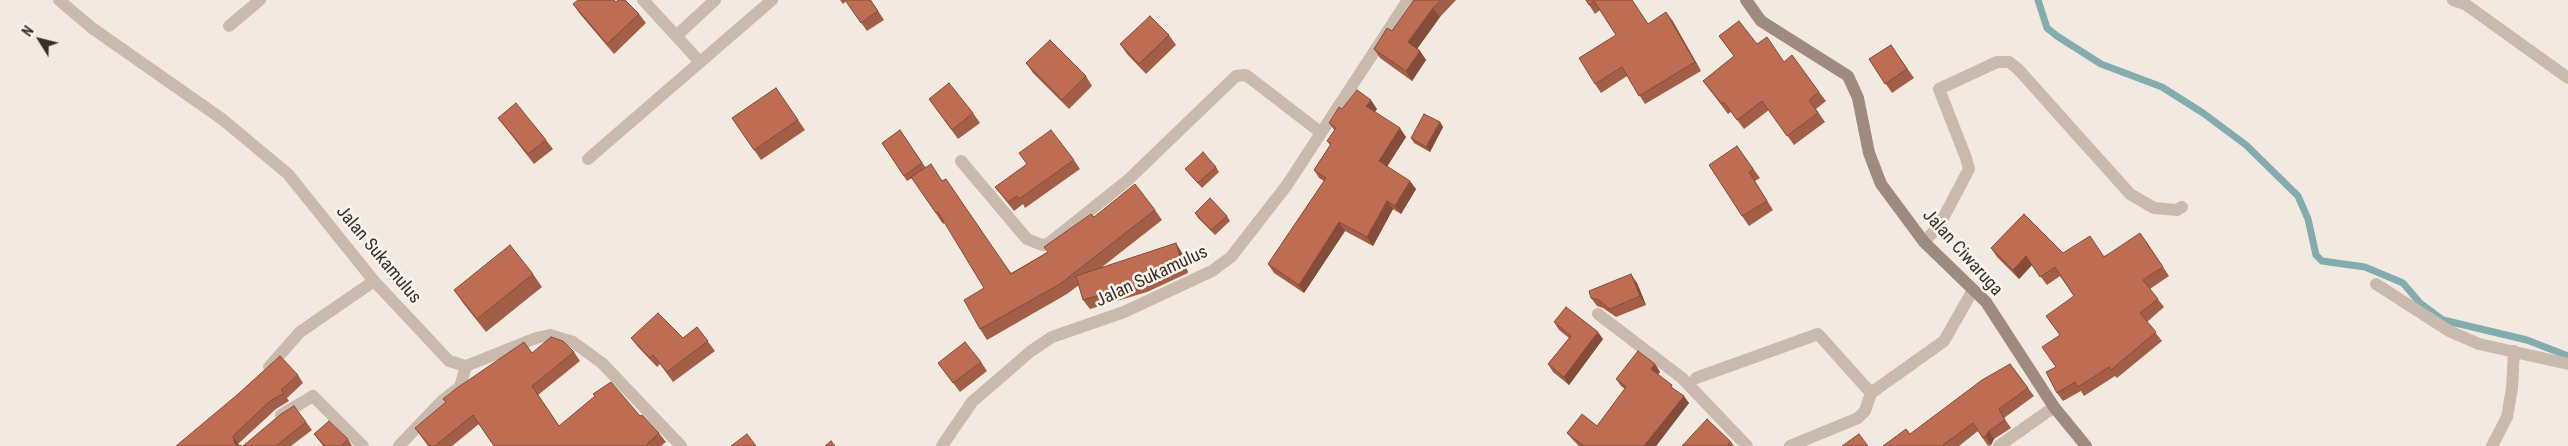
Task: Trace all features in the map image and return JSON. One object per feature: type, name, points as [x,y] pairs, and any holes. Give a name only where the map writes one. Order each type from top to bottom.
[{"type":"street","name":"Jalan Sukamulus","points":[[59,0],[92,28],[222,119],[288,174],[374,280],[449,361],[466,366]]},
{"type":"street","points":[[229,26],[260,0]]},
{"type":"street","points":[[643,0],[700,62]]},
{"type":"street","points":[[676,36],[715,0]]},
{"type":"street","points":[[588,159],[772,0]]},
{"type":"street","name":"Jalan Sukamulus","points":[[942,446],[972,402],[1031,351],[1052,337],[1124,312],[1212,271],[1230,257],[1287,185],[1408,0]]},
{"type":"street","name":"Jalan Ciwaruga","points":[[1746,0],[1761,21],[1848,76],[1858,98],[1869,153],[1881,184],[1924,242],[1986,302],[2054,407],[2086,446]]},
{"type":"street","points":[[2462,1],[2568,78]]},
{"type":"street","points":[[1924,242],[1939,226],[1969,169],[1938,89],[1997,62],[2009,62],[2018,69],[2130,194],[2154,208],[2177,210],[2182,207]]},
{"type":"street","points":[[961,161],[1027,239],[1042,245],[1048,244],[1128,180],[1236,76],[1245,75],[1250,78],[1320,132]]},
{"type":"street","points":[[260,376],[280,357],[300,332],[374,280]]},
{"type":"street","points":[[2376,284],[2450,331],[2479,344],[2568,364]]},
{"type":"street","points":[[1790,446],[1858,418],[1865,411],[1871,392],[1944,341],[1973,290]]},
{"type":"street","points":[[1598,314],[1682,378],[1747,446]]},
{"type":"street","points":[[1696,378],[1818,334],[1871,392]]},
{"type":"street","points":[[399,446],[443,400],[460,387],[466,366],[536,338],[550,335],[573,342],[602,363],[681,446]]},
{"type":"street","points":[[2492,446],[2507,417],[2512,388],[2514,351]]},
{"type":"street","points":[[274,422],[314,396],[362,446]]},
{"type":"street","points":[[1999,446],[2054,407]]},
{"type":"building","points":[[578,0],[614,0],[616,2],[618,0],[625,0],[639,14],[607,44],[573,4]]},
{"type":"building","points":[[845,0],[870,0],[878,11],[861,23]]},
{"type":"building","points":[[1414,0],[1441,0],[1408,42],[1420,51],[1406,71],[1374,49],[1387,28],[1392,31]]},
{"type":"building","points":[[1586,0],[1632,0],[1648,24],[1666,12],[1695,62],[1639,96],[1622,67],[1595,84],[1579,58],[1616,35],[1594,1],[1589,5]]},
{"type":"building","points":[[1150,16],[1169,35],[1139,64],[1120,44]]},
{"type":"building","points":[[1739,21],[1757,44],[1767,37],[1784,62],[1792,55],[1819,92],[1809,100],[1818,113],[1787,136],[1762,101],[1737,120],[1724,102],[1722,104],[1703,81],[1734,56],[1719,36]]},
{"type":"building","points":[[1050,40],[1086,76],[1062,100],[1026,63]]},
{"type":"building","points":[[1891,45],[1907,69],[1885,84],[1869,59]]},
{"type":"building","points":[[949,83],[973,113],[952,130],[929,99]]},
{"type":"building","points":[[776,88],[798,120],[754,150],[732,118]]},
{"type":"building","points":[[1357,90],[1371,100],[1366,106],[1400,128],[1379,161],[1410,181],[1395,206],[1387,201],[1367,237],[1339,222],[1299,285],[1268,264],[1326,178],[1314,170],[1331,144],[1327,141],[1336,128],[1329,123],[1339,107],[1342,109]]},
{"type":"building","points":[[516,103],[546,140],[528,154],[498,118]]},
{"type":"building","points":[[1424,114],[1440,122],[1426,147],[1411,138]]},
{"type":"building","points":[[900,130],[922,163],[904,176],[882,143]]},
{"type":"building","points":[[1051,130],[1074,160],[1019,199],[1017,196],[1008,202],[995,187],[1027,164],[1019,153]]},
{"type":"building","points":[[1737,146],[1753,169],[1749,172],[1767,201],[1742,216],[1709,165]]},
{"type":"building","points":[[1203,152],[1216,167],[1198,183],[1185,169]]},
{"type":"building","points":[[931,164],[942,181],[946,179],[1011,274],[1048,252],[1044,247],[1091,214],[1094,217],[1135,184],[1155,210],[1060,284],[980,329],[964,300],[984,288],[938,212],[936,213],[911,177]]},
{"type":"building","points":[[1210,198],[1227,216],[1211,230],[1195,213]]},
{"type":"building","points":[[2024,214],[2063,253],[2090,236],[2104,257],[2140,233],[2163,267],[2143,280],[2158,299],[2140,313],[2156,332],[2111,370],[2109,367],[2078,387],[2075,382],[2057,393],[2046,372],[2056,367],[2042,347],[2060,335],[2046,316],[2074,296],[2055,267],[2040,277],[2026,256],[2013,270],[1991,248]]},
{"type":"building","points":[[1176,243],[1182,264],[1140,283],[1083,300],[1076,276]]},
{"type":"building","points":[[510,245],[533,274],[477,319],[454,290]]},
{"type":"building","points":[[1631,274],[1640,296],[1610,309],[1597,299],[1591,298],[1589,291]]},
{"type":"building","points":[[1566,307],[1598,332],[1564,377],[1548,364],[1571,336],[1554,322]]},
{"type":"building","points":[[658,313],[683,338],[697,327],[708,341],[667,372],[653,355],[650,358],[631,338]]},
{"type":"building","points":[[551,337],[563,341],[574,352],[532,386],[559,426],[595,396],[593,394],[611,382],[640,416],[642,415],[659,433],[645,446],[494,446],[473,415],[435,446],[430,446],[415,428],[446,402],[443,399],[524,342],[532,353]]},
{"type":"building","points":[[965,342],[981,362],[953,383],[938,363]]},
{"type":"building","points":[[1638,351],[1655,364],[1651,369],[1684,396],[1644,446],[1584,446],[1567,433],[1582,414],[1597,426],[1626,387],[1616,379]]},
{"type":"building","points":[[280,356],[298,375],[281,390],[284,393],[270,401],[233,436],[235,444],[242,446],[176,446],[237,395]]},
{"type":"building","points":[[2010,364],[2028,388],[1999,409],[2005,420],[1989,431],[1983,438],[1973,423],[1944,446],[1883,446],[1906,429],[1910,434],[1982,380]]},
{"type":"building","points":[[294,406],[306,422],[276,446],[243,446],[281,414]]},
{"type":"building","points":[[1707,419],[1731,442],[1728,444],[1731,446],[1682,446]]},
{"type":"building","points":[[329,421],[348,439],[341,446],[325,446],[314,434]]},
{"type":"building","points":[[747,434],[756,446],[731,446]]},
{"type":"building","points":[[1859,434],[1868,446],[1842,446]]},
{"type":"building","points":[[831,441],[835,446],[825,446]]},
{"type":"waterway","points":[[2038,0],[2047,28],[2057,36],[2101,64],[2162,87],[2203,113],[2246,145],[2298,196],[2308,219],[2316,255],[2322,261],[2365,267],[2403,283],[2420,303],[2443,320],[2527,340],[2568,356]]}]
